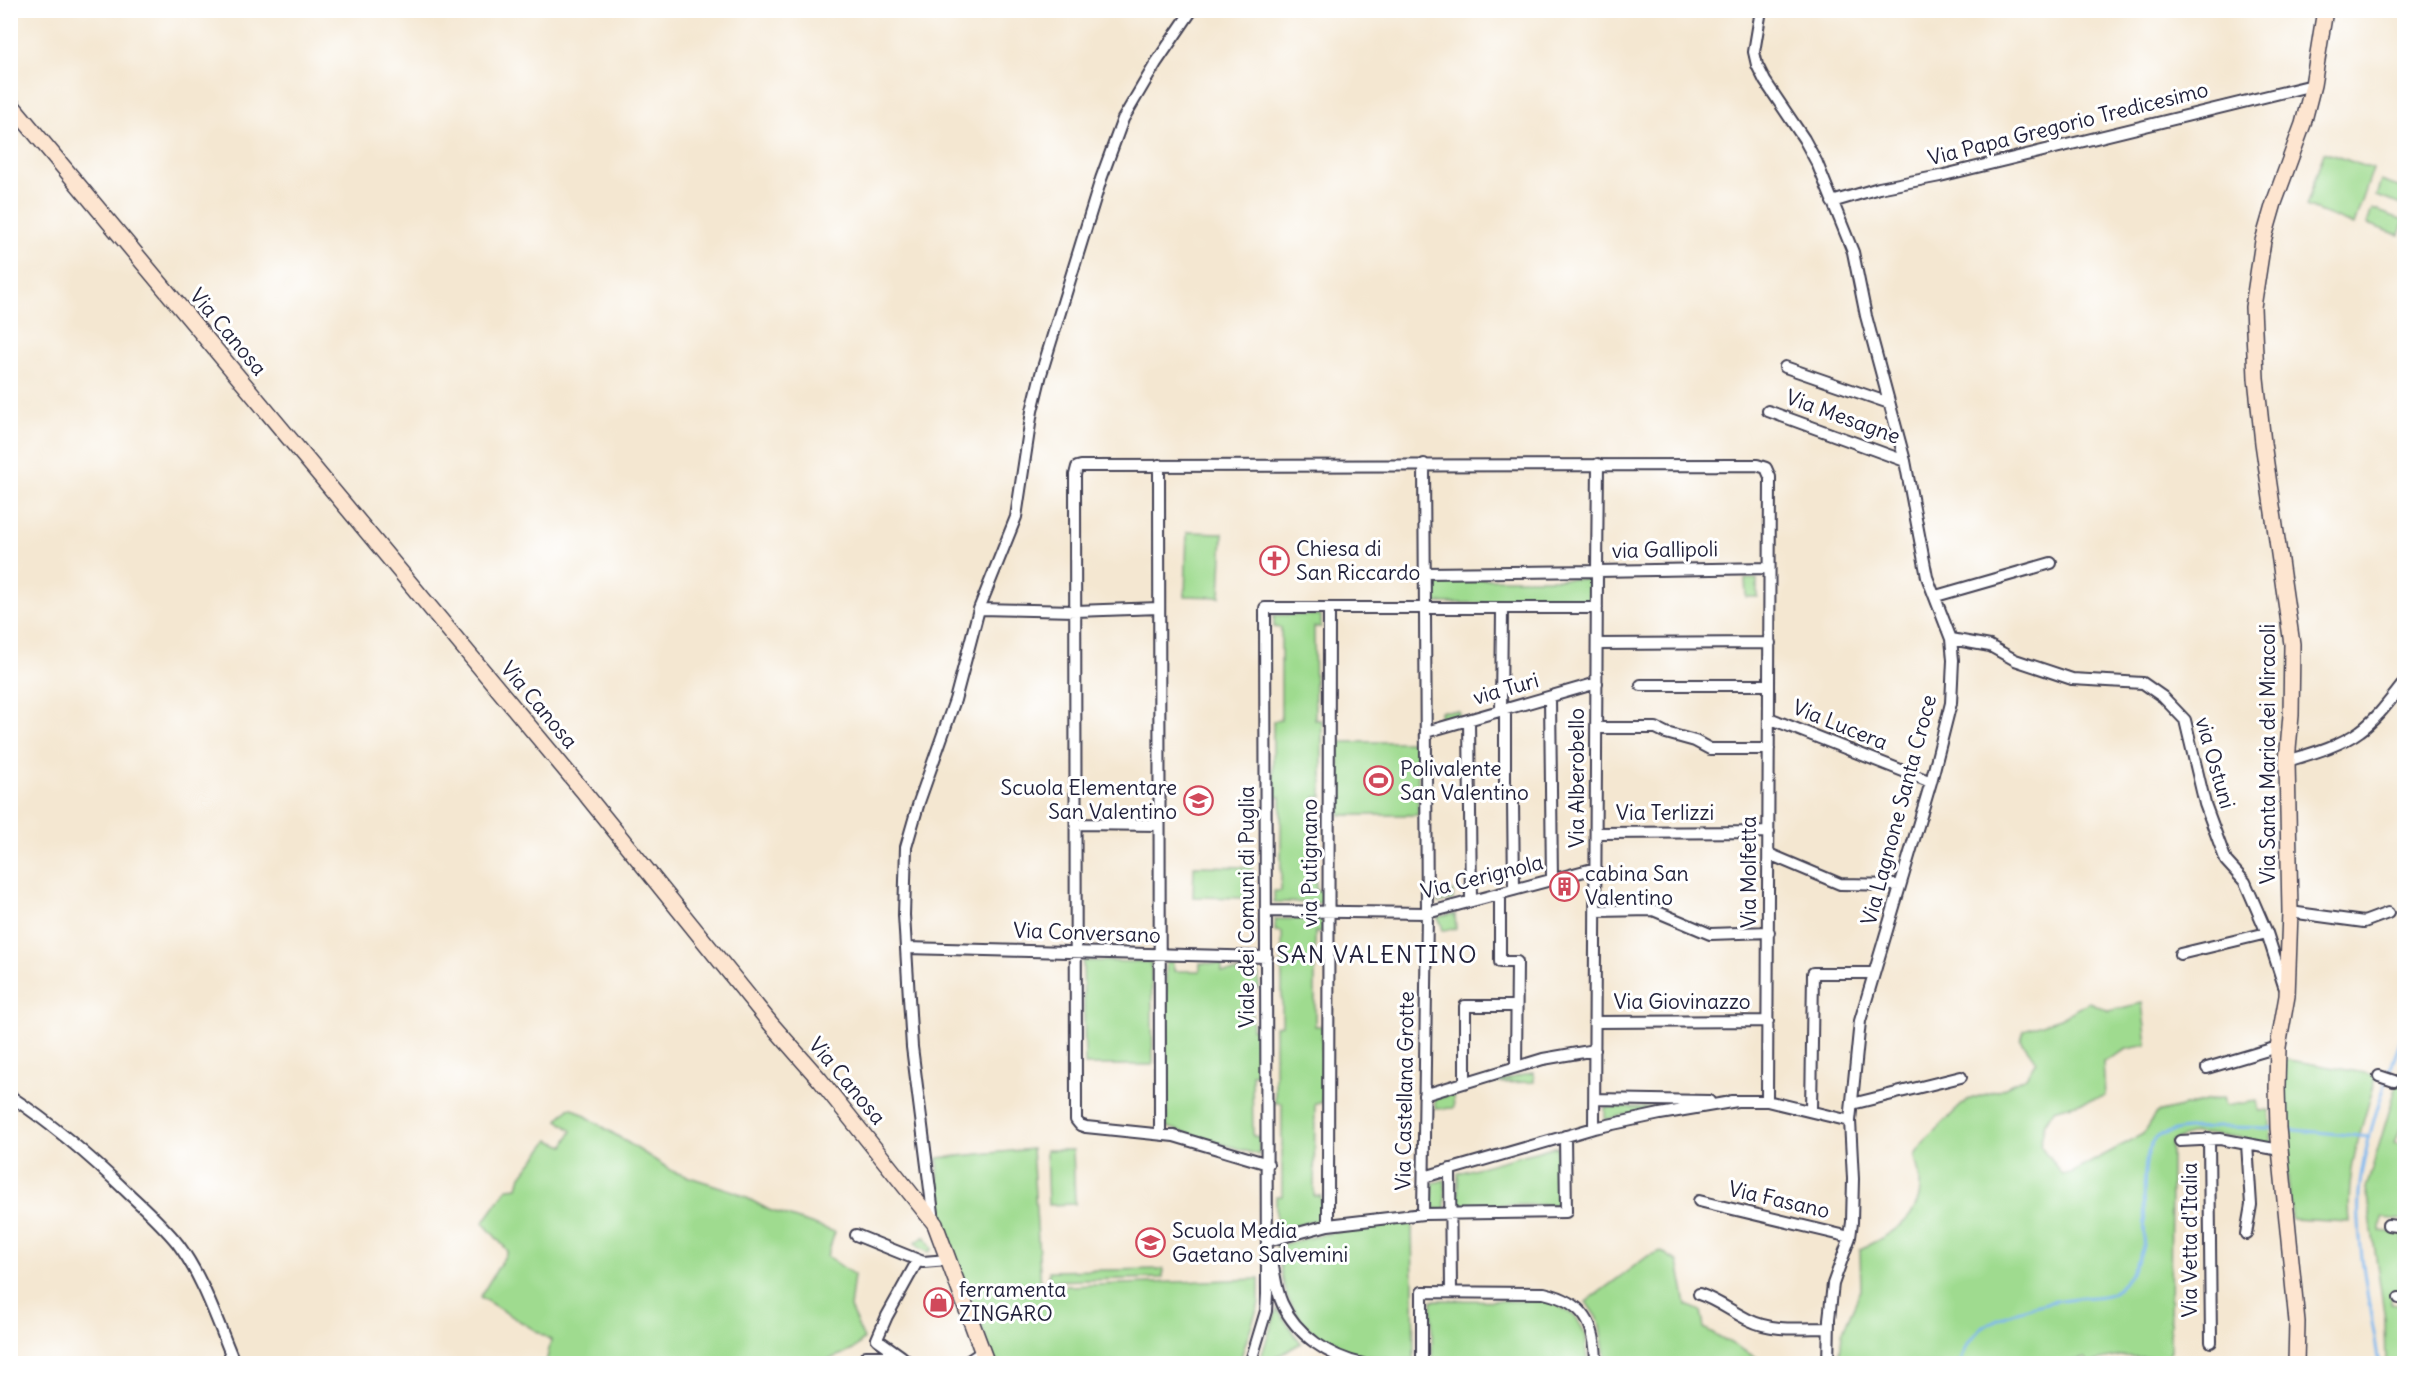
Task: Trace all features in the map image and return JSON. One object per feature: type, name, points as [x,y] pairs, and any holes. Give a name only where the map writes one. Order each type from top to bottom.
[{"type":"main road","name":"Via Santa Maria dei Miracoli","points":[[2296,1364],[2296,1322],[2280,1150],[2277,1088],[2278,1047],[2287,996],[2290,912],[2287,762],[2291,715],[2292,644],[2263,443],[2256,378],[2253,307],[2263,241],[2274,203],[2303,124],[2313,85],[2325,10]]},
{"type":"main road","name":"Via Canosa","points":[[10,103],[583,791],[771,1024],[827,1089],[934,1224],[985,1358]]},
{"type":"street","points":[[934,1224],[912,1047],[903,880],[906,848],[919,802],[955,699],[979,609],[1016,517],[1032,411],[1041,374],[1101,179],[1123,119],[1156,63],[1192,10]]},
{"type":"street","name":"Via Lagnone Santa Croce","points":[[1761,10],[1754,52],[1757,65],[1765,81],[1804,139],[1853,252],[1866,315],[1905,461],[1927,577],[1951,639],[1953,660],[1951,703],[1931,782],[1860,1021],[1850,1121],[1853,1179],[1850,1237],[1833,1284],[1828,1328],[1828,1364]]},
{"type":"street","name":"Via Papa Gregorio Tredicesimo","points":[[1832,202],[1879,188],[1952,173],[2313,85]]},
{"type":"street","points":[[1785,367],[1889,403]]},
{"type":"street","name":"Via Mesagne","points":[[1768,411],[1905,461]]},
{"type":"street","points":[[1424,464],[1425,573],[1597,571],[1598,464]]},
{"type":"street","points":[[1268,1164],[1160,1134],[1086,1127],[1080,1125],[1076,1120],[1075,475],[1077,467],[1424,464],[1762,466],[1770,477],[1770,643],[1597,644]]},
{"type":"street","points":[[1159,465],[1160,1134]]},
{"type":"street","points":[[1936,596],[2051,563]]},
{"type":"street","name":"via Gallipoli","points":[[1597,644],[1597,571],[1769,568]]},
{"type":"street","name":"Via Castellana Grotte","points":[[1423,1214],[1426,913],[1425,573]]},
{"type":"street","points":[[979,609],[1076,611],[1159,608]]},
{"type":"street","name":"Viale dei Comuni di Puglia","points":[[1250,1364],[1266,1311],[1268,1241],[1265,608],[1425,610],[1597,608]]},
{"type":"street","name":"via Putignano","points":[[1328,1225],[1329,609]]},
{"type":"street","points":[[1502,609],[1505,784],[1513,801],[1514,890]]},
{"type":"street","name":"via Ostuni","points":[[1951,639],[1990,646],[2015,660],[2072,679],[2143,682],[2163,697],[2185,720],[2205,804],[2226,861],[2245,882],[2267,933],[2287,996]]},
{"type":"street","name":"Via Molfetta","points":[[1767,1101],[1770,643]]},
{"type":"street","name":"Via Alberobello","points":[[1594,1128],[1597,644]]},
{"type":"street","name":"via Turi","points":[[1426,732],[1597,683]]},
{"type":"street","points":[[2287,762],[2360,732],[2375,718],[2404,683]]},
{"type":"street","points":[[1641,685],[1768,685]]},
{"type":"street","points":[[1550,697],[1552,880]]},
{"type":"street","name":"Via Lucera","points":[[1769,718],[1931,782]]},
{"type":"street","points":[[1469,720],[1471,901]]},
{"type":"street","points":[[1597,728],[1656,728],[1695,741],[1710,749],[1769,749]]},
{"type":"street","points":[[1076,824],[1159,825]]},
{"type":"street","name":"Via Terlizzi","points":[[1596,833],[1769,832]]},
{"type":"street","points":[[1769,854],[1840,884],[1900,885]]},
{"type":"street","name":"Via Cerignola","points":[[1266,911],[1426,913],[1596,868]]},
{"type":"street","points":[[1500,894],[1500,962],[1517,962],[1516,1067]]},
{"type":"street","points":[[1596,910],[1653,910],[1710,934],[1768,932]]},
{"type":"street","points":[[2290,912],[2364,922],[2388,913]]},
{"type":"street","points":[[2180,954],[2267,933]]},
{"type":"street","name":"Via Conversano","points":[[906,948],[1267,957]]},
{"type":"street","points":[[1811,1111],[1813,973],[1874,973]]},
{"type":"street","points":[[1465,1082],[1465,1006],[1516,1006]]},
{"type":"street","name":"Via Giovinazzo","points":[[1596,1022],[1768,1022]]},
{"type":"street","points":[[2207,1068],[2278,1047]]},
{"type":"street","points":[[1424,1095],[1516,1067],[1596,1050]]},
{"type":"street","points":[[2379,1076],[2394,1081]]},
{"type":"street","points":[[1852,1104],[1961,1077]]},
{"type":"street","points":[[10,1096],[96,1162],[164,1228],[179,1246],[194,1272],[220,1324],[235,1364]]},
{"type":"street","points":[[1595,1099],[1767,1101],[1850,1121]]},
{"type":"street","points":[[1424,1177],[1594,1128],[1737,1101]]},
{"type":"street","points":[[1363,1364],[1323,1348],[1295,1323],[1283,1306],[1279,1295],[1268,1241],[1328,1225],[1423,1214],[1566,1212],[1565,1136]]},
{"type":"street","name":"Via Vetta d'Italia","points":[[2180,1141],[2209,1138],[2280,1150]]},
{"type":"street","name":"Via Vetta d'Italia","points":[[2209,1138],[2211,1342]]},
{"type":"street","points":[[2246,1233],[2251,1204],[2247,1144]]},
{"type":"street","points":[[1450,1169],[1451,1292]]},
{"type":"street","name":"Via Fasano","points":[[1699,1202],[1850,1237]]},
{"type":"street","points":[[2388,1225],[2404,1227]]},
{"type":"street","points":[[856,1235],[923,1262],[948,1260]]},
{"type":"street","points":[[910,1364],[877,1339],[886,1316],[918,1260]]},
{"type":"street","points":[[1422,1364],[1422,1292],[1544,1293],[1565,1299],[1581,1312],[1590,1324],[1595,1340],[1596,1364]]},
{"type":"street","points":[[1699,1294],[1711,1298],[1750,1321],[1772,1328],[1828,1328]]},
{"type":"street","points":[[866,1356],[901,1356]]},
{"type":"street","points":[[964,1364],[985,1358]]},
{"type":"green space","points":[[2324,152],[2373,169],[2354,225],[2306,206]]},
{"type":"green space","points":[[2381,181],[2404,189],[2404,206],[2376,196]]},
{"type":"green space","points":[[2372,209],[2404,220],[2399,235],[2367,224]]},
{"type":"green space","points":[[1187,532],[1223,533],[1220,597],[1185,596]]},
{"type":"green space","points":[[1432,579],[1592,579],[1592,603],[1432,603]]},
{"type":"green space","points":[[1745,579],[1757,579],[1757,597],[1746,597]]},
{"type":"green space","points":[[1274,615],[1321,615],[1321,627],[1314,627],[1315,720],[1322,720],[1322,797],[1315,797],[1316,890],[1322,891],[1323,903],[1274,902],[1274,891],[1281,891],[1281,797],[1273,797],[1273,721],[1281,720],[1281,628],[1274,627]]},
{"type":"green space","points":[[1440,711],[1459,711],[1459,718],[1440,724]]},
{"type":"green space","name":"Polivalente San Valentino","points":[[1339,742],[1418,742],[1418,815],[1340,815]]},
{"type":"green space","points":[[1194,866],[1252,867],[1251,898],[1193,897]]},
{"type":"green space","points":[[1438,891],[1453,891],[1453,900],[1438,903]]},
{"type":"green space","points":[[1455,914],[1456,929],[1442,930],[1437,917]]},
{"type":"green space","points":[[1275,919],[1322,919],[1322,932],[1315,932],[1315,1026],[1322,1026],[1322,1103],[1315,1103],[1314,1196],[1321,1196],[1321,1219],[1276,1231],[1276,1196],[1282,1196],[1282,1103],[1275,1103],[1275,1026],[1282,1025],[1282,932],[1275,931]]},
{"type":"green space","points":[[1083,961],[1151,962],[1153,1065],[1085,1065]]},
{"type":"green space","points":[[1166,962],[1173,962],[1174,971],[1200,971],[1200,963],[1222,964],[1222,972],[1249,972],[1249,965],[1258,965],[1259,988],[1251,989],[1252,1029],[1259,1030],[1259,1073],[1252,1074],[1253,1136],[1259,1137],[1259,1155],[1167,1127]]},
{"type":"green space","points":[[2089,1002],[2109,1011],[2142,1003],[2147,1045],[2127,1049],[2103,1062],[2105,1096],[2054,1110],[2045,1122],[2040,1145],[2062,1175],[2071,1173],[2143,1134],[2156,1113],[2223,1097],[2225,1106],[2257,1101],[2259,1111],[2269,1110],[2272,1145],[2237,1137],[2194,1133],[2171,1142],[2170,1359],[2120,1356],[2088,1363],[2086,1358],[2054,1364],[1839,1364],[1842,1333],[1861,1290],[1860,1249],[1892,1232],[1901,1225],[1915,1207],[1920,1183],[1915,1155],[1928,1137],[1967,1100],[1999,1090],[2026,1077],[2036,1061],[2021,1040],[2024,1030],[2060,1018]]},
{"type":"green space","points":[[2284,1059],[2377,1075],[2353,1165],[2349,1203],[2350,1222],[2292,1219],[2281,1115]]},
{"type":"green space","points":[[2404,1061],[2404,1118],[2395,1143],[2404,1146],[2404,1220],[2382,1218],[2381,1231],[2403,1234],[2398,1292],[2392,1292],[2391,1303],[2404,1305],[2404,1340],[2400,1355],[2404,1356],[2404,1363],[2386,1363],[2385,1319],[2366,1189]]},
{"type":"green space","points":[[1534,1072],[1534,1082],[1493,1083]]},
{"type":"green space","points":[[1453,1094],[1454,1108],[1435,1109],[1435,1099]]},
{"type":"green space","points":[[1605,1107],[1654,1107],[1605,1120]]},
{"type":"green space","points":[[573,1108],[674,1172],[736,1192],[769,1210],[835,1232],[827,1256],[854,1275],[850,1308],[864,1339],[853,1350],[819,1363],[546,1363],[551,1340],[480,1297],[508,1251],[483,1223],[508,1188],[518,1187],[521,1176],[549,1140],[564,1146],[572,1131],[558,1120],[568,1109]]},
{"type":"green space","points":[[1557,1146],[1557,1205],[1458,1205],[1458,1173]]},
{"type":"green space","points":[[1032,1149],[1041,1287],[1259,1279],[1259,1303],[1239,1363],[995,1363],[939,1215],[938,1158]]},
{"type":"green space","points":[[1046,1150],[1073,1150],[1075,1204],[1048,1205]]},
{"type":"green space","points":[[1445,1180],[1445,1209],[1432,1209],[1433,1183]]},
{"type":"green space","points":[[1412,1222],[1414,1360],[1352,1353],[1338,1348],[1312,1331],[1288,1299],[1276,1246],[1329,1233]]},
{"type":"green space","points":[[924,1237],[932,1249],[928,1252],[915,1243]]},
{"type":"green space","points":[[1661,1251],[1678,1262],[1686,1305],[1701,1311],[1704,1328],[1766,1363],[1606,1363],[1599,1321],[1586,1302],[1648,1256]]},
{"type":"green space","points":[[1163,1269],[1163,1278],[1049,1281],[1049,1271]]},
{"type":"green space","points":[[1432,1300],[1551,1301],[1576,1317],[1586,1335],[1587,1363],[1432,1363]]},
{"type":"green space","points":[[1277,1309],[1301,1343],[1266,1363],[1259,1363]]},
{"type":"waterway","points":[[2388,1076],[2404,1031]]},
{"type":"waterway","points":[[2379,1364],[2362,1256],[2359,1194],[2369,1137],[2386,1082]]},
{"type":"waterway","points":[[1960,1364],[1969,1342],[1977,1332],[2002,1317],[2049,1302],[2109,1295],[2123,1283],[2137,1262],[2143,1246],[2145,1166],[2153,1142],[2161,1135],[2173,1131],[2202,1128],[2275,1128]]},
{"type":"waterway","points":[[2284,1129],[2370,1137]]},
{"type":"place","name":"Chiesa di San Riccardo","points":[[1275,561]]},
{"type":"place","name":"Polivalente San Valentino","points":[[1379,781]]},
{"type":"place","name":"Scuola Elementare San Valentino","points":[[1198,800]]},
{"type":"place","name":"cabina San Valentino","points":[[1564,886]]},
{"type":"place","name":"Scuola Media Gaetano Salvemini","points":[[1151,1243]]},
{"type":"place","name":"ferramenta ZINGARO","points":[[938,1302]]},
{"type":"district","name":"SAN VALENTINO","points":[[1377,955]]}]
